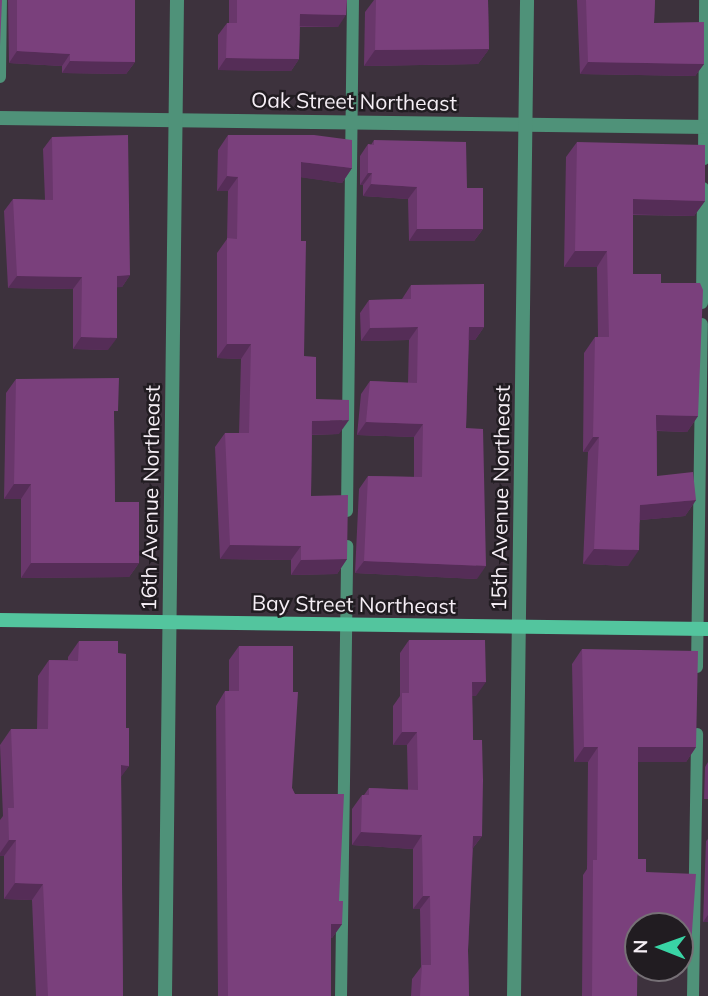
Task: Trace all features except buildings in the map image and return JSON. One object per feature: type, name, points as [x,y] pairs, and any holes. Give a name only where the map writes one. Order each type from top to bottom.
[{"type":"street","name":"16th Avenue Northeast","points":[[165,996],[177,0]]},
{"type":"street","name":"15th Avenue Northeast","points":[[514,996],[527,0]]},
{"type":"street","name":"Oak Street Northeast","points":[[0,118],[706,127]]},
{"type":"street","name":"Bay Street Northeast","points":[[0,620],[703,629]]},
{"type":"lane","points":[[0,77],[1,0]]},
{"type":"lane","points":[[341,996],[353,0]]},
{"type":"lane","points":[[697,683],[703,629],[705,0]]},
{"type":"lane","points":[[693,996],[697,724]]}]
